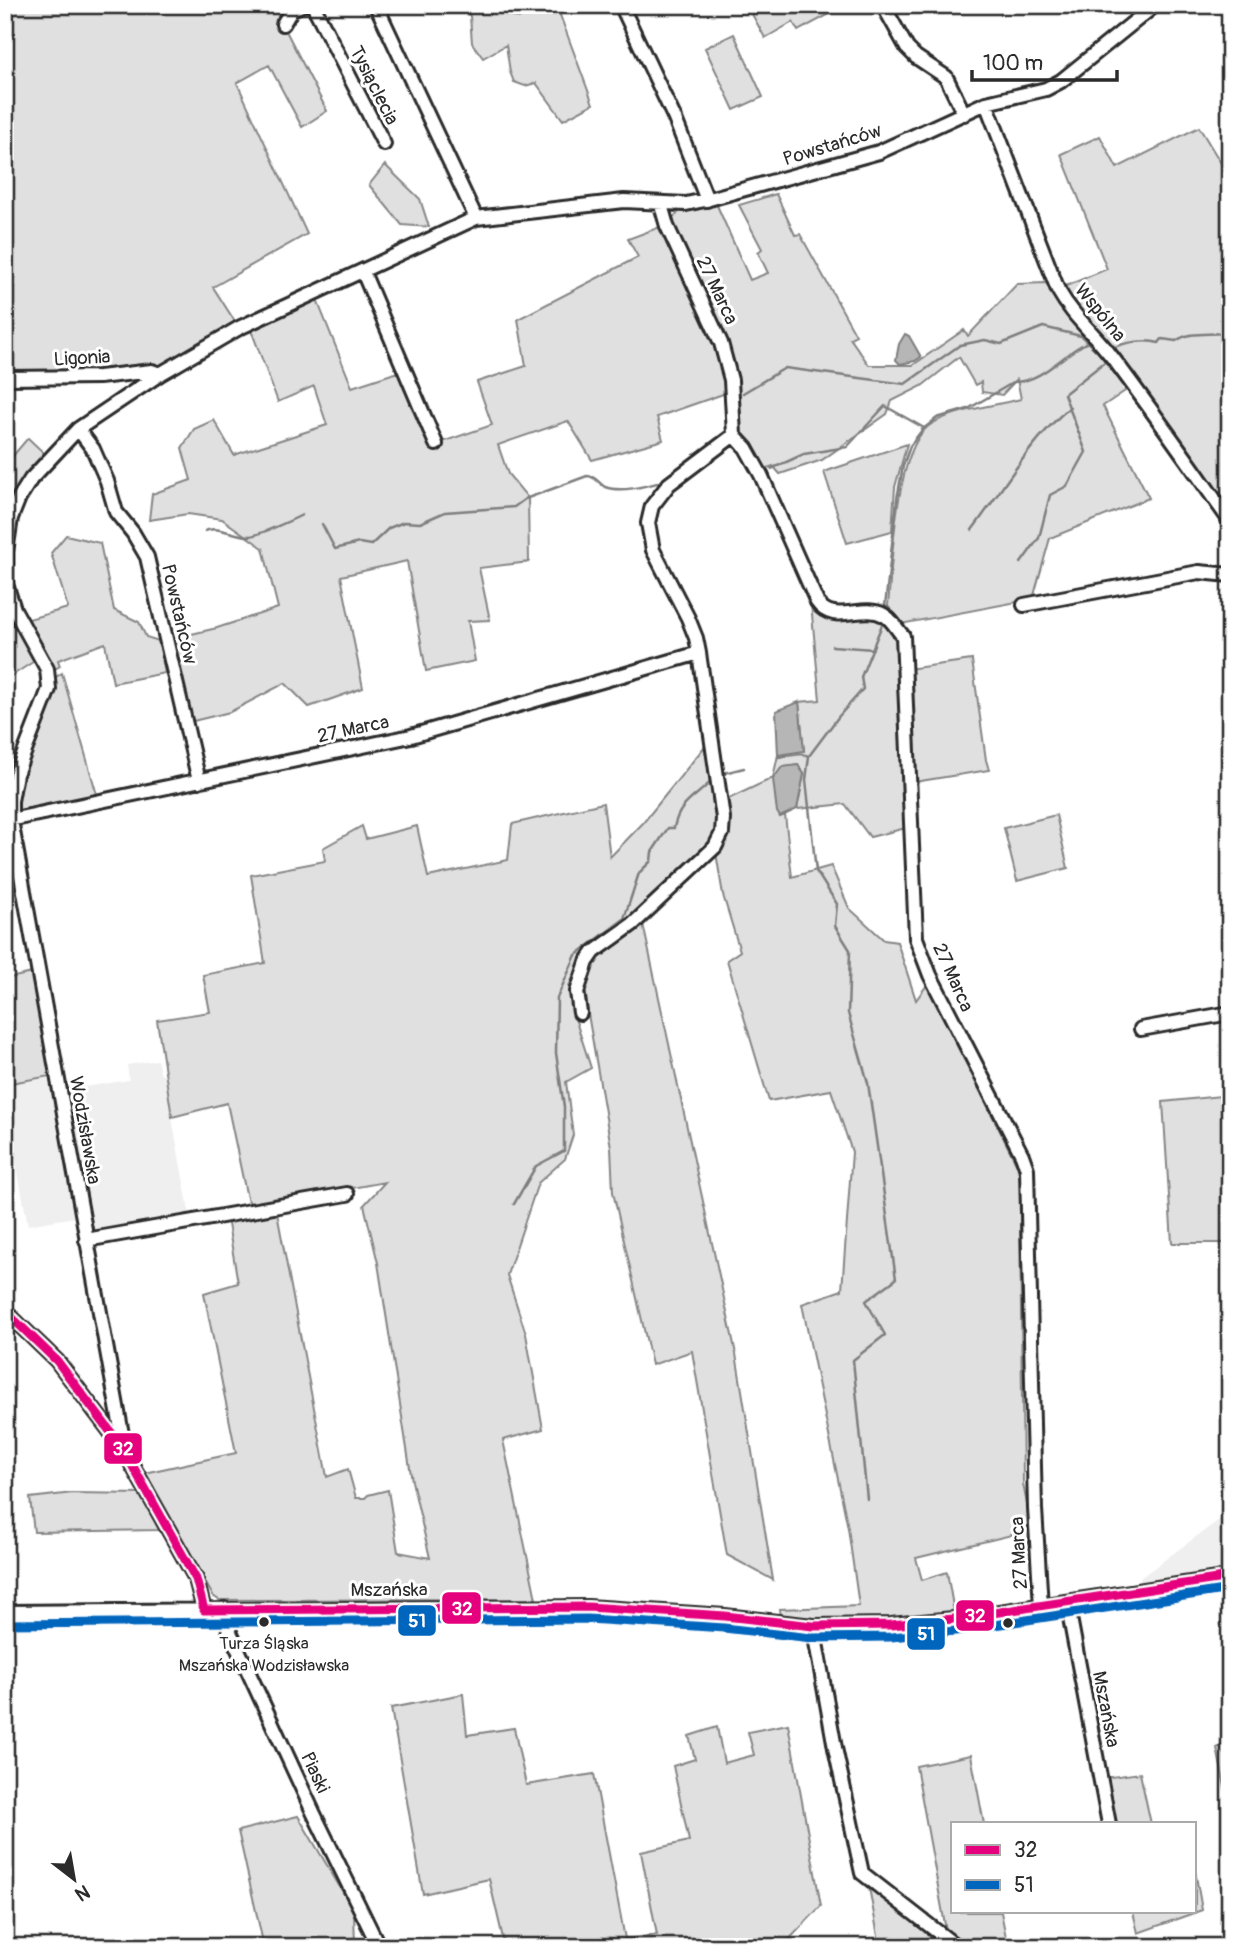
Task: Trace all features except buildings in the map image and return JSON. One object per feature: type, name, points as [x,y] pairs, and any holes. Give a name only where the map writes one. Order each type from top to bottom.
[{"type":"street","points":[[283,24],[292,9],[302,5]]},
{"type":"street","name":"Tysiąclecia","points":[[313,5],[384,144]]},
{"type":"street","name":"Tysiąclecia","points":[[376,5],[476,218]]},
{"type":"street","points":[[883,5],[907,48],[946,76],[964,114]]},
{"type":"street","name":"Powstańców","points":[[8,820],[16,774],[49,689],[47,669],[14,609],[6,584],[6,552],[11,518],[19,498],[32,480],[78,429],[160,374],[239,328],[476,218],[624,201],[661,205],[686,204],[879,152],[986,103],[1046,89],[1061,81],[1155,5]]},
{"type":"street","points":[[621,6],[675,120],[707,200]]},
{"type":"street","name":"Wspólna","points":[[986,103],[1058,290],[1081,324],[1107,351],[1230,521]]},
{"type":"street","name":"27 Marca","points":[[661,205],[667,226],[721,343],[731,380],[734,435],[746,448],[761,475],[781,525],[822,610],[831,614],[881,614],[888,617],[903,636],[916,938],[930,975],[1022,1155],[1027,1170],[1035,1508],[1041,1606]]},
{"type":"street","points":[[363,272],[436,444]]},
{"type":"street","name":"Ligonia","points":[[5,378],[99,377],[152,371],[160,374]]},
{"type":"street","name":"Powstańców","points":[[78,429],[98,459],[116,512],[147,557],[199,781]]},
{"type":"street","points":[[580,1013],[577,992],[587,962],[594,952],[644,914],[715,847],[722,833],[723,818],[696,638],[653,550],[648,523],[652,506],[670,484],[734,435]]},
{"type":"street","points":[[1024,605],[1199,572],[1230,575]]},
{"type":"street","name":"27 Marca","points":[[8,820],[411,736],[699,653]]},
{"type":"street","name":"Wodzisławska","points":[[8,820],[122,1434],[122,1447]]},
{"type":"street","points":[[1141,1029],[1230,1013]]},
{"type":"street","points":[[86,1240],[347,1194]]},
{"type":"street","name":"Wodzisławska","points":[[5,1311],[57,1361],[122,1447],[192,1572],[200,1588],[204,1610]]},
{"type":"street","name":"Mszańska","points":[[5,1612],[588,1607],[725,1616],[813,1626],[891,1625],[1041,1606],[1230,1577]]},
{"type":"street","name":"Mszańska","points":[[1067,1602],[1109,1822]]},
{"type":"street","name":"Piaski","points":[[224,1609],[229,1630],[379,1947]]},
{"type":"street","points":[[813,1626],[862,1873],[957,1947]]},
{"type":"shaded area","points":[[5,5],[280,5],[286,20],[283,25],[327,111],[302,127],[269,65],[237,83],[307,234],[213,287],[239,328],[160,374],[12,379],[9,297],[5,298]]},
{"type":"shaded area","points":[[461,5],[509,5],[513,17],[557,7],[593,104],[563,120],[536,83],[525,86],[514,82],[506,45],[483,58],[472,43],[470,16]]},
{"type":"shaded area","points":[[747,5],[837,5],[839,9],[798,31],[793,22],[765,38]]},
{"type":"shaded area","points":[[734,34],[763,97],[734,110],[705,48]]},
{"type":"shaded area","points":[[1199,127],[1230,178],[1230,510],[1167,421],[1061,288],[1107,269],[1061,154],[1100,136],[1117,168]]},
{"type":"shaded area","points":[[385,165],[420,199],[429,227],[402,225],[369,185]]},
{"type":"shaded area","points":[[776,194],[795,235],[800,234],[856,335],[850,338],[869,365],[913,365],[964,330],[968,336],[1017,284],[1046,283],[1128,389],[1103,406],[1149,498],[1050,538],[1033,599],[901,624],[888,606],[898,507],[910,454],[920,435],[943,418],[1021,399],[1017,379],[1002,395],[982,392],[981,382],[975,385],[959,357],[922,386],[892,401],[887,414],[822,460],[780,474],[773,466],[765,469],[742,436],[737,418],[736,368],[703,296],[706,294],[670,220],[680,211],[716,203],[750,280],[768,273],[758,252],[762,249],[739,205]]},
{"type":"shaded area","points":[[660,227],[710,329],[719,353],[726,393],[657,417],[663,440],[592,460],[568,421],[498,445],[508,474],[528,498],[529,562],[479,568],[490,620],[468,621],[475,661],[426,671],[407,561],[341,576],[363,688],[309,707],[285,683],[230,712],[189,722],[170,639],[217,628],[278,608],[263,548],[222,519],[188,514],[149,520],[152,494],[191,480],[182,448],[194,429],[214,420],[234,455],[327,425],[314,386],[278,402],[248,326],[315,295],[352,387],[401,371],[431,446],[492,425],[477,382],[526,366],[518,319],[638,257],[628,239]]},
{"type":"shaded area","points":[[905,334],[909,336],[921,357],[900,364],[896,360],[899,344]]},
{"type":"shaded area","points":[[28,438],[46,455],[5,511],[5,465]]},
{"type":"shaded area","points":[[907,444],[895,487],[892,531],[847,543],[824,472]]},
{"type":"shaded area","points":[[66,535],[100,543],[114,610],[139,622],[146,637],[159,641],[165,673],[113,683],[105,643],[58,660],[60,666],[53,670],[25,620],[68,608],[51,553]]},
{"type":"shaded area","points":[[811,604],[830,618],[878,616],[896,628],[900,641],[906,828],[870,837],[845,804],[797,809],[804,774],[798,765],[792,766],[775,778],[776,803],[780,817],[785,815],[792,877],[831,866],[849,908],[884,940],[897,942],[916,1000],[927,985],[1017,1165],[1022,1186],[1020,1224],[1023,1484],[1032,1530],[916,1558],[922,1580],[947,1572],[954,1612],[910,1617],[845,1619],[780,1616],[779,1609],[859,1606],[848,1528],[802,1304],[842,1290],[852,1152],[831,1090],[769,1101],[727,960],[740,951],[723,895],[716,853],[726,800],[773,778],[778,755],[804,751],[799,702],[820,700]]},
{"type":"shaded area","points":[[17,622],[36,660],[5,680],[5,628]]},
{"type":"shaded area","points":[[972,660],[989,770],[914,782],[907,669]]},
{"type":"shaded area","points":[[62,673],[97,795],[13,817],[22,767],[55,686],[56,677]]},
{"type":"shaded area","points":[[799,702],[804,751],[778,755],[776,711]]},
{"type":"shaded area","points":[[705,746],[716,824],[712,840],[635,916],[580,962],[569,986],[573,1012],[591,1068],[566,1082],[573,1135],[565,1159],[538,1183],[507,1275],[526,1334],[543,1429],[503,1440],[536,1599],[219,1600],[213,1596],[144,1473],[236,1453],[204,1293],[238,1283],[227,1218],[256,1212],[277,1213],[327,1477],[348,1469],[356,1498],[365,1498],[388,1490],[398,1552],[430,1558],[412,1481],[378,1263],[364,1205],[385,1182],[252,1206],[247,1198],[227,1103],[172,1117],[157,1020],[210,1012],[203,975],[265,963],[251,875],[325,861],[323,848],[362,826],[366,839],[417,826],[428,877],[508,860],[512,824],[603,803],[610,857],[643,823]]},
{"type":"shaded area","points":[[798,765],[804,774],[797,809],[780,817],[773,779],[782,767]]},
{"type":"shaded area","points":[[1056,815],[1068,868],[1017,881],[1004,828]]},
{"type":"shaded area","points":[[643,924],[736,1354],[773,1580],[727,1555],[692,1351],[652,1365],[613,1192],[611,1147],[585,985],[594,962]]},
{"type":"shaded area","points":[[32,973],[50,1076],[5,1084],[5,979]]},
{"type":"shaded area","points":[[157,1060],[161,1075],[164,1075],[190,1216],[92,1235],[75,1217],[28,1225],[15,1157],[5,1159],[5,1083],[52,1077],[66,1090],[129,1080],[127,1065]]},
{"type":"shaded area","points":[[1230,1095],[1230,1243],[1172,1243],[1163,1102]]},
{"type":"shaded area","points":[[5,1458],[15,1494],[5,1497]]},
{"type":"shaded area","points":[[73,1493],[142,1494],[159,1530],[34,1532],[30,1498]]},
{"type":"shaded area","points":[[1230,1512],[1230,1576],[1142,1586],[1140,1578]]},
{"type":"shaded area","points":[[463,1694],[467,1735],[514,1728],[526,1785],[594,1774],[625,1939],[657,1935],[641,1852],[689,1841],[673,1766],[695,1759],[689,1736],[717,1727],[724,1763],[754,1755],[748,1732],[788,1724],[821,1906],[782,1947],[505,1947],[489,1879],[423,1894],[391,1708]]},
{"type":"shaded area","points":[[1230,1741],[1230,1812],[1217,1748]]},
{"type":"shaded area","points":[[971,1755],[984,1822],[951,1822],[951,1913],[1001,1913],[1008,1947],[963,1947],[947,1936],[916,1766]]},
{"type":"shaded area","points":[[1140,1773],[1151,1822],[1113,1822],[1103,1778]]},
{"type":"shaded area","points":[[298,1816],[354,1911],[355,1947],[264,1947],[238,1831]]},
{"type":"shaded area","points":[[1196,1876],[1202,1910],[1196,1912]]},
{"type":"shaded area","points":[[868,1882],[943,1942],[944,1947],[880,1947]]},
{"type":"shaded area","points":[[1133,1913],[1194,1913],[1138,1933]]},
{"type":"waterway","points":[[743,393],[785,368],[905,384],[960,345],[985,340],[1001,344],[1043,327],[1081,336],[1106,361],[1064,394],[1086,452],[1067,486],[1050,495],[1039,538],[1021,563]]},
{"type":"waterway","points":[[1111,349],[1135,342],[1159,343],[1162,339],[1176,341],[1195,334],[1230,332]]},
{"type":"waterway","points":[[885,607],[903,466],[910,446],[922,430],[937,418],[968,409],[1014,382],[1025,381],[1044,372],[1088,342]]},
{"type":"waterway","points":[[771,469],[804,454],[847,447],[885,406],[924,428]]},
{"type":"waterway","points":[[972,530],[1029,450],[1070,407]]},
{"type":"waterway","points":[[322,524],[335,549],[359,543],[371,545],[389,528],[404,522],[420,523],[445,512],[514,507],[525,499],[587,476],[611,489],[661,482]]},
{"type":"waterway","points":[[205,531],[215,529],[253,536],[302,515]]},
{"type":"waterway","points":[[867,1499],[853,1360],[885,1335],[866,1301],[896,1279],[868,1083],[848,1013],[850,950],[835,926],[837,904],[816,871],[806,780],[809,756],[863,689],[861,677],[883,622]]},
{"type":"waterway","points":[[832,646],[873,649]]},
{"type":"waterway","points":[[778,757],[801,754],[809,756]]},
{"type":"waterway","points":[[720,774],[744,768]]},
{"type":"waterway","points":[[514,1204],[536,1166],[564,1151],[564,1107],[556,1053],[557,998],[576,955],[624,919],[639,873],[651,861],[652,852],[668,828],[674,828],[685,805],[713,779]]},
{"type":"transit line","name":"32","points":[[5,1311],[57,1361],[122,1447],[196,1579],[204,1610]]},
{"type":"transit line","name":"32","points":[[204,1610],[588,1607],[725,1616],[813,1626],[891,1625],[953,1619],[1230,1577]]},
{"type":"transit line","name":"51","points":[[5,1624],[588,1619],[724,1628],[812,1638],[891,1637],[955,1631],[1230,1589]]},
{"type":"place","name":"Turza Śląska Mszańska Wodzisławska","points":[[264,1622]]}]
